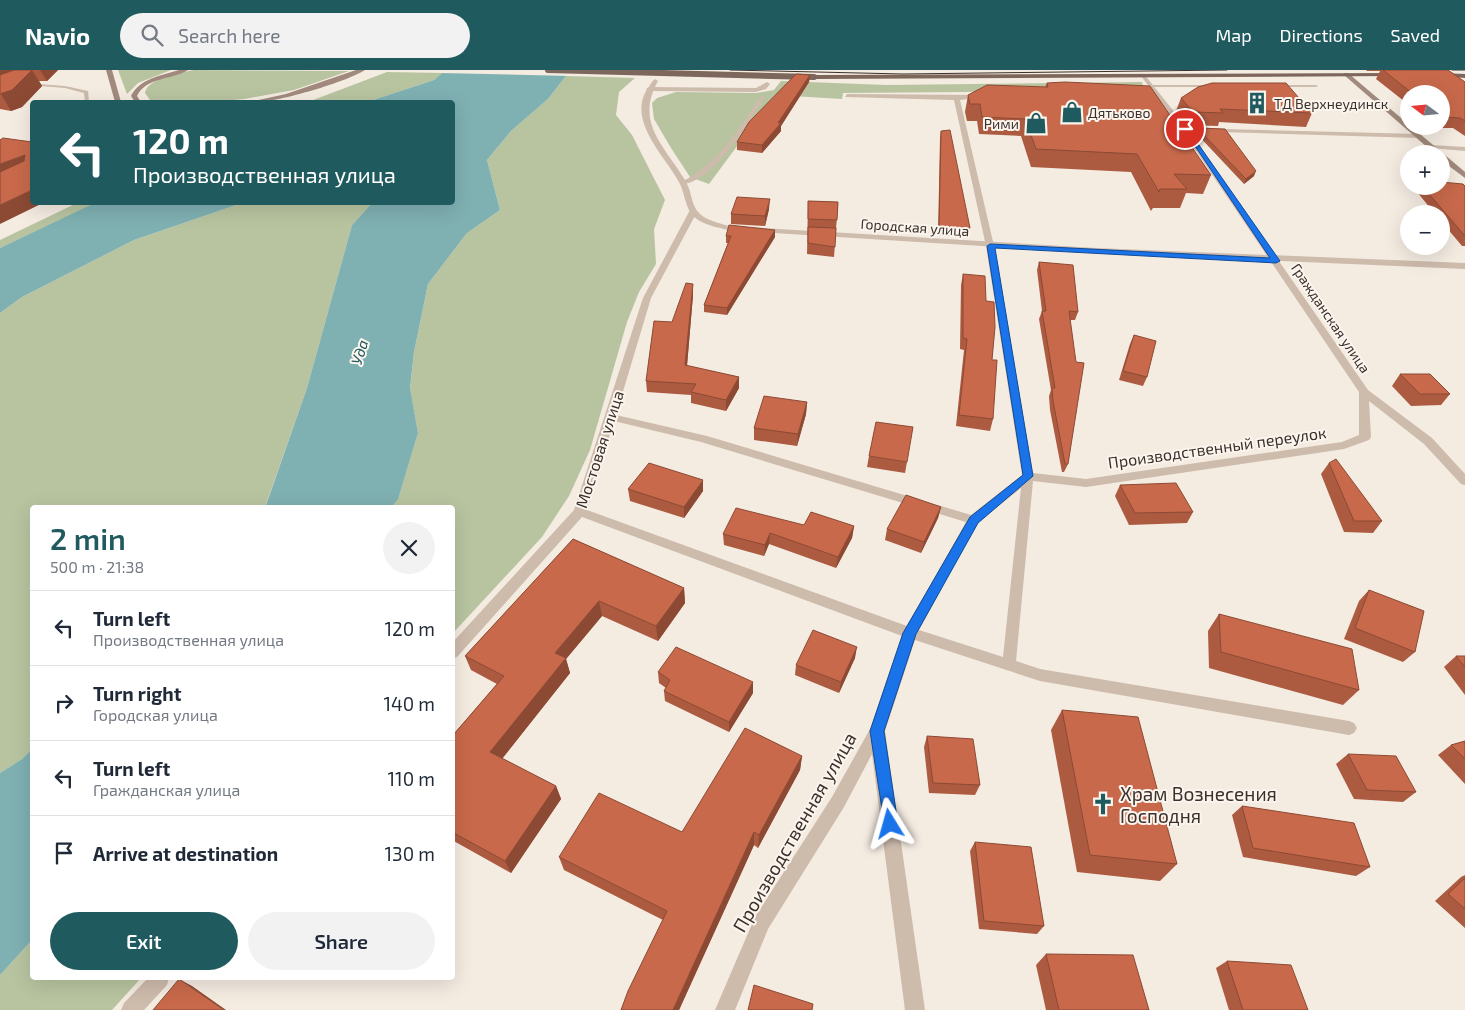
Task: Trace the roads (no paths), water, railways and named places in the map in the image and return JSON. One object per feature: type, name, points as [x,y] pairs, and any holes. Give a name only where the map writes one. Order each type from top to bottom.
[{"type":"main road","points":[[109,70],[117,100]]},
{"type":"main road","points":[[137,100],[134,96],[142,85],[185,70]]},
{"type":"main road","points":[[264,100],[287,96],[362,70]]},
{"type":"main road","points":[[283,100],[369,70]]},
{"type":"main road","points":[[548,70],[933,78],[1400,75]]},
{"type":"main road","points":[[1346,74],[1429,145]]},
{"type":"main road","points":[[1436,75],[1465,76]]},
{"type":"main road","points":[[1450,163],[1465,176]]},
{"type":"street","name":"Гражданская улица","points":[[1144,76],[1185,129],[1364,392],[1428,441],[1465,481]]},
{"type":"street","points":[[655,81],[649,88],[643,112],[652,135],[684,183],[693,212]]},
{"type":"street","points":[[649,88],[756,90],[764,88],[768,84]]},
{"type":"street","points":[[1139,92],[1155,89]]},
{"type":"street","points":[[847,96],[996,97]]},
{"type":"street","points":[[957,98],[990,246],[1028,476],[1009,664]]},
{"type":"street","points":[[1450,149],[1465,149]]},
{"type":"street","name":"Городская улица","points":[[693,212],[706,221],[728,228],[990,246],[1276,261],[1465,266]]},
{"type":"street","name":"Мостовая улица","points":[[455,650],[580,512],[647,298],[693,212]]},
{"type":"street","name":"Производственный переулок","points":[[1028,476],[1086,483],[1344,445],[1365,437],[1364,392]]},
{"type":"street","points":[[611,416],[703,439],[974,520]]},
{"type":"street","name":"Производственная улица","points":[[725,1010],[761,923],[838,802],[877,731],[910,633],[974,520],[1028,476]]},
{"type":"street","points":[[580,512],[910,633],[1040,675],[1349,728]]},
{"type":"street","name":"Производственная улица","points":[[877,731],[915,1010]]},
{"type":"street","points":[[131,1010],[158,980]]},
{"type":"lane","points":[[21,84],[40,84],[86,92],[87,100]]},
{"type":"lane","points":[[1155,89],[1220,86]]},
{"type":"lane","points":[[1268,86],[1316,86]]},
{"type":"lane","points":[[684,183],[708,170],[763,98]]},
{"type":"lane","points":[[1185,129],[1419,136]]},
{"type":"water","name":"Уда","points":[[446,70],[576,70],[566,76],[548,99],[511,131],[487,160],[500,210],[467,233],[428,284],[414,352],[410,388],[418,433],[398,499],[394,505],[266,505],[307,388],[352,225],[370,205],[455,205],[455,100],[373,100],[434,80]]},
{"type":"water","points":[[91,205],[236,205],[134,240],[22,297],[0,313],[0,248]]},
{"type":"water","points":[[30,751],[30,942],[0,975],[0,773],[22,759]]},
{"type":"tram line","points":[[730,70],[903,74],[1227,70]]},
{"type":"tram line","points":[[1452,70],[1465,70]]},
{"type":"place","name":"ТД Верхнеудинск","points":[[1257,103]]},
{"type":"place","name":"Дятьково","points":[[1072,112]]},
{"type":"place","name":"Рими","points":[[1036,123]]},
{"type":"place","name":"Храм Вознесения Господня","points":[[1103,804]]}]
